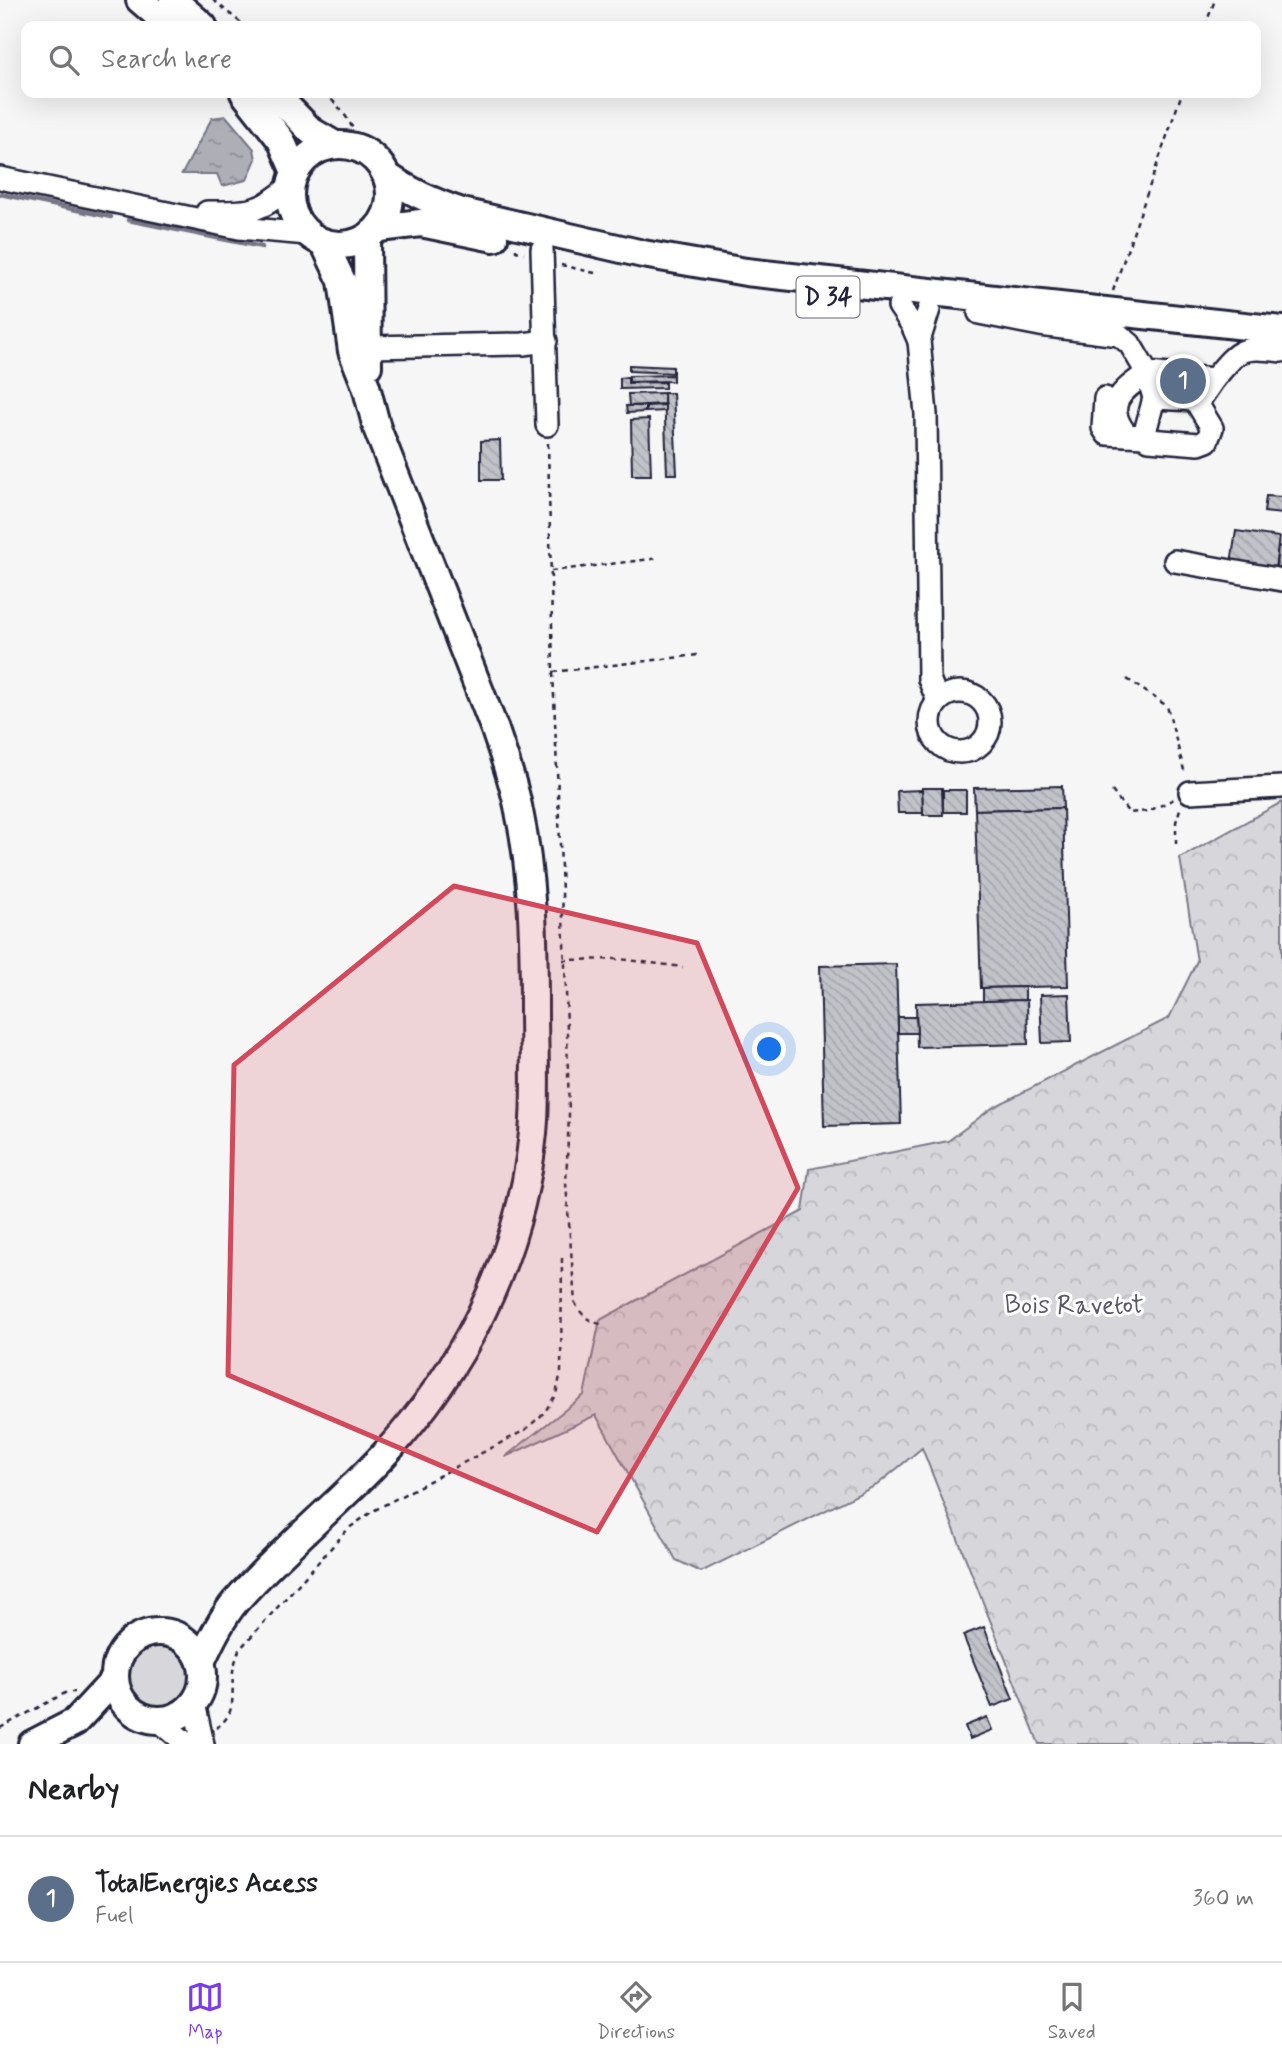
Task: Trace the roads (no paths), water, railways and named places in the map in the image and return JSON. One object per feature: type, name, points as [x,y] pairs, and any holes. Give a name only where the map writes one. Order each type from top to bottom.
[{"type":"main road","points":[[140,0],[164,21]]},
{"type":"main road","points":[[173,0],[197,21]]},
{"type":"main road","points":[[146,1716],[121,1698],[115,1679],[118,1661],[127,1646],[151,1633],[173,1634],[196,1625],[233,1604],[398,1440],[448,1376],[494,1288],[511,1240],[523,1199],[533,1131],[534,972],[529,875],[520,812],[510,774],[377,428],[366,386],[352,351],[342,281],[316,239],[297,221],[292,210],[293,179],[281,140],[248,98]]},
{"type":"main road","points":[[279,98],[311,131],[335,145]]},
{"type":"main road","points":[[293,179],[305,159],[319,149],[335,145],[349,145],[362,150],[380,165],[386,175],[390,203],[386,216],[373,233],[354,244],[339,246],[316,239]]},
{"type":"main road","name":"D 34","points":[[386,175],[431,201],[462,212],[679,262],[1282,330]]},
{"type":"main road","name":"D 34","points":[[373,233],[408,223],[429,224],[676,277],[900,306],[1282,345]]},
{"type":"main road","points":[[366,386],[373,233]]},
{"type":"main road","points":[[201,1662],[233,1604]]},
{"type":"main road","points":[[75,1721],[178,1716],[194,1703],[202,1683],[201,1662],[193,1648],[173,1634]]},
{"type":"main road","points":[[32,1744],[75,1721],[115,1679]]},
{"type":"street","points":[[0,178],[239,229],[316,239]]},
{"type":"street","points":[[167,213],[257,210],[271,203],[293,179]]},
{"type":"street","points":[[542,249],[547,425]]},
{"type":"street","points":[[900,306],[919,341],[926,414],[929,679],[938,701]]},
{"type":"street","points":[[919,341],[929,309]]},
{"type":"street","points":[[979,313],[1040,325],[1119,335],[1130,344],[1142,377],[1154,398]]},
{"type":"street","points":[[368,347],[523,344],[546,341]]},
{"type":"street","points":[[1154,398],[1201,398],[1234,354],[1245,349],[1282,351]]},
{"type":"street","points":[[1195,400],[1212,428],[1207,441],[1199,444],[1107,434],[1103,428],[1106,389],[1111,384],[1142,377],[1214,379]]},
{"type":"street","points":[[1135,435],[1154,398]]},
{"type":"street","points":[[1175,561],[1282,580]]},
{"type":"street","points":[[1189,792],[1282,787]]},
{"type":"street","points":[[194,1703],[197,1741]]},
{"type":"street","points":[[146,1716],[197,1741]]},
{"type":"water","points":[[226,116],[254,149],[256,159],[247,180],[222,186],[217,174],[182,174],[212,118]]},
{"type":"waterway","points":[[0,194],[111,217]]},
{"type":"waterway","points":[[128,220],[262,247]]},
{"type":"place","name":"TotalEnergies Access","points":[[1183,381]]},
{"type":"park label","name":"Bois Ravetot","points":[[1074,1306]]}]
